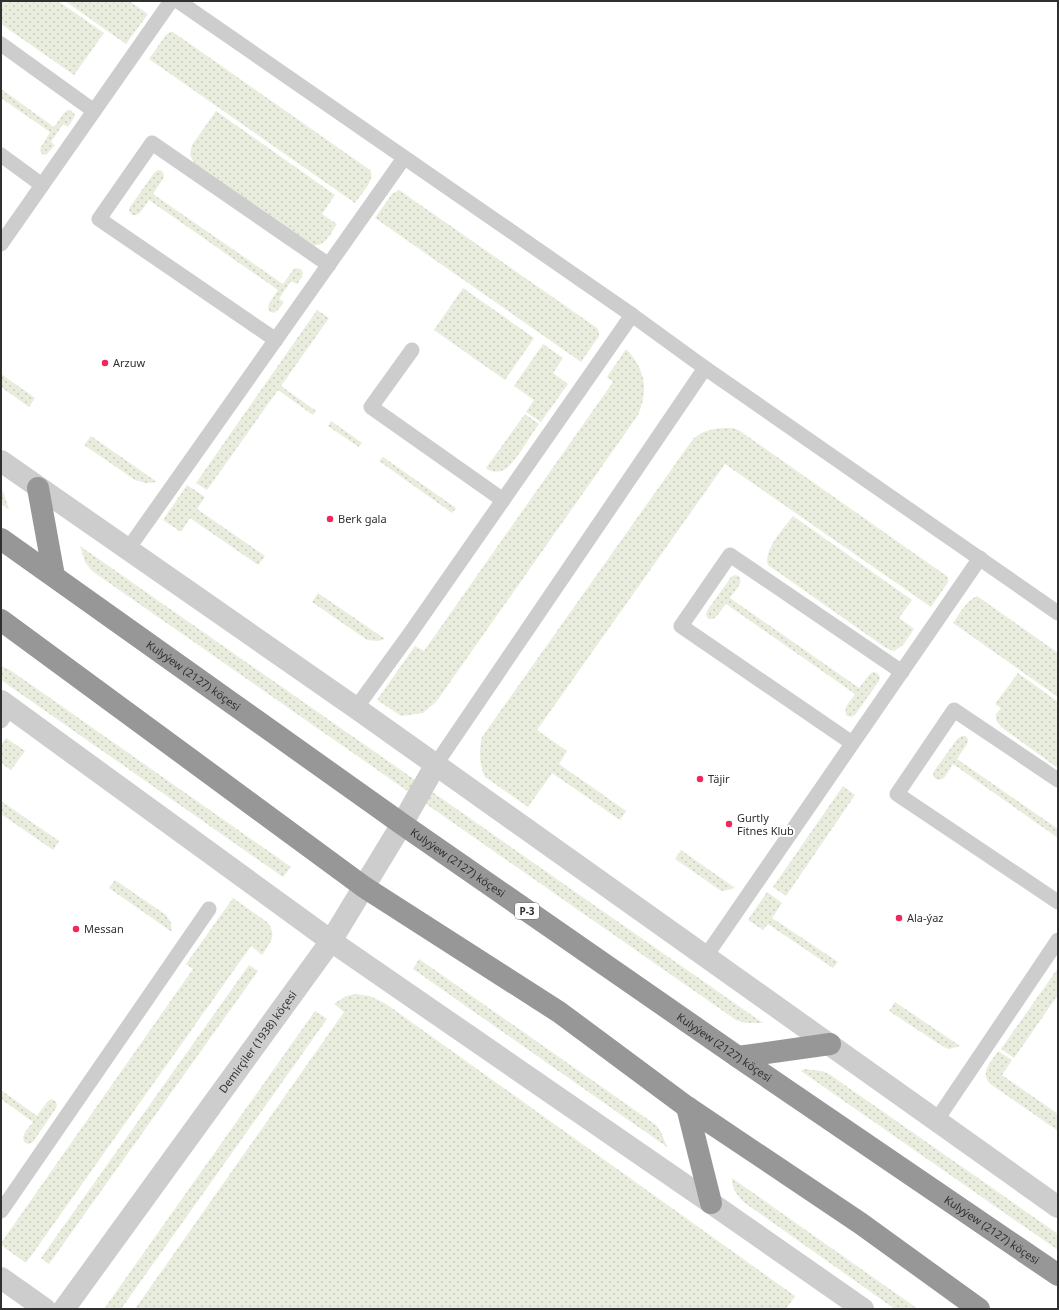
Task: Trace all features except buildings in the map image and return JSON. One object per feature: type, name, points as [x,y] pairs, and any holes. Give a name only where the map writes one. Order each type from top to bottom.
[{"type":"highway","points":[[38,488],[54,576]]},
{"type":"highway","name":"Kulyýew (2127) köçesi","points":[[1,539],[402,824],[738,1057],[1058,1274]]},
{"type":"highway","points":[[7,628],[364,887],[559,1012],[687,1107],[860,1223],[979,1309]]},
{"type":"highway","points":[[738,1057],[830,1044]]},
{"type":"highway","points":[[687,1107],[712,1203]]},
{"type":"street","points":[[1,461],[436,764],[1058,1207]]},
{"type":"street","points":[[4,710],[332,941],[863,1309]]},
{"type":"street","name":"Demirçiler (1938) köçesi","points":[[64,1309],[332,941],[436,764]]},
{"type":"street","points":[[1,1278],[45,1309]]},
{"type":"lane","points":[[1,244],[171,1]]},
{"type":"lane","points":[[178,1],[632,315],[705,368],[1058,613]]},
{"type":"lane","points":[[1,44],[94,111]]},
{"type":"lane","points":[[276,340],[99,218],[152,143],[329,265]]},
{"type":"lane","points":[[1,155],[42,185]]},
{"type":"lane","points":[[128,549],[404,158]]},
{"type":"lane","points":[[356,708],[409,635],[632,315]]},
{"type":"lane","points":[[412,350],[371,407],[503,500]]},
{"type":"lane","points":[[436,764],[705,368]]},
{"type":"lane","points":[[852,743],[681,626],[730,555],[902,672]]},
{"type":"lane","points":[[706,956],[980,558]]},
{"type":"lane","points":[[1058,780],[954,710],[897,794],[1058,902]]},
{"type":"lane","points":[[1,1211],[210,910]]},
{"type":"lane","points":[[936,1120],[1058,940]]},
{"type":"green space","points":[[1,1],[58,1],[104,33],[74,75],[1,24]]},
{"type":"green space","points":[[65,1],[129,1],[148,14],[126,44]]},
{"type":"green space","points":[[170,32],[173,32],[370,170],[371,178],[369,183],[355,203],[149,59],[165,36]]},
{"type":"green space","points":[[1,89],[54,127],[68,110],[72,111],[75,115],[68,127],[63,124],[51,142],[55,145],[46,155],[42,154],[40,151],[50,132],[1,98]]},
{"type":"green space","points":[[216,111],[335,195],[322,214],[337,224],[324,242],[313,245],[195,164],[190,155],[192,145]]},
{"type":"green space","points":[[158,170],[162,171],[164,175],[153,194],[283,284],[296,268],[303,272],[302,277],[297,284],[291,281],[279,299],[284,302],[278,310],[274,313],[270,312],[268,308],[278,290],[149,200],[140,213],[132,215],[129,211],[130,207],[154,173]]},
{"type":"green space","points":[[399,190],[597,328],[599,336],[581,362],[375,218],[392,194]]},
{"type":"green space","points":[[463,288],[534,338],[505,380],[434,330]]},
{"type":"green space","points":[[317,310],[329,318],[281,386],[316,411],[313,415],[278,390],[207,490],[196,483]]},
{"type":"green space","points":[[543,344],[563,358],[553,373],[568,384],[541,422],[526,412],[534,400],[514,386]]},
{"type":"green space","points":[[626,349],[637,364],[643,380],[643,397],[638,415],[436,702],[423,713],[401,716],[377,700],[415,646],[424,651],[613,382],[607,377]]},
{"type":"green space","points":[[1,374],[35,398],[29,407],[1,387]]},
{"type":"green space","points":[[525,414],[539,424],[517,457],[507,468],[501,471],[495,472],[486,468]]},
{"type":"green space","points":[[331,421],[362,443],[359,447],[328,426]]},
{"type":"green space","points":[[733,428],[740,431],[948,577],[948,582],[931,607],[725,464],[537,730],[567,751],[559,764],[626,811],[620,820],[552,773],[528,807],[485,777],[480,757],[482,737],[693,439],[707,431]]},
{"type":"green space","points":[[91,436],[157,482],[146,483],[135,480],[84,445]]},
{"type":"green space","points":[[383,457],[456,508],[452,513],[379,461]]},
{"type":"green space","points":[[187,485],[205,497],[197,509],[265,556],[258,565],[190,518],[181,532],[163,520]]},
{"type":"green space","points":[[1,488],[4,494],[9,510],[1,504]]},
{"type":"green space","points":[[793,516],[912,600],[899,618],[914,629],[903,645],[894,651],[886,648],[768,565],[767,559],[771,546]]},
{"type":"green space","points":[[80,546],[763,1023],[746,1023],[736,1020],[92,571],[85,562]]},
{"type":"green space","points":[[735,575],[739,576],[740,582],[730,598],[859,688],[869,675],[873,672],[877,673],[880,677],[879,681],[855,715],[851,717],[847,716],[846,707],[855,694],[726,604],[716,617],[713,619],[708,619],[706,615],[707,611],[731,577]]},
{"type":"green space","points":[[318,593],[385,639],[379,641],[367,640],[312,602]]},
{"type":"green space","points":[[977,596],[1058,653],[1058,697],[953,623],[966,604]]},
{"type":"green space","points":[[1,666],[10,670],[291,867],[283,877],[1,680]]},
{"type":"green space","points":[[1018,673],[1058,702],[1058,768],[1001,727],[996,720],[996,714],[1001,708],[995,704]]},
{"type":"green space","points":[[966,736],[968,740],[957,759],[1058,829],[1058,838],[953,764],[944,778],[940,780],[933,776],[934,771],[958,738]]},
{"type":"green space","points":[[6,738],[25,751],[11,770],[1,763],[1,745]]},
{"type":"green space","points":[[843,786],[855,795],[786,896],[773,887]]},
{"type":"green space","points":[[1,801],[59,841],[53,850],[1,814]]},
{"type":"green space","points":[[681,850],[735,888],[723,891],[720,890],[675,859]]},
{"type":"green space","points":[[115,880],[166,915],[171,923],[172,932],[109,888]]},
{"type":"green space","points":[[767,892],[782,903],[772,918],[838,962],[833,968],[768,924],[763,930],[748,920]]},
{"type":"green space","points":[[233,898],[267,922],[272,931],[272,939],[270,943],[262,955],[251,946],[26,1263],[1,1245],[1,1243],[193,969],[186,964]]},
{"type":"green space","points":[[419,959],[656,1125],[661,1132],[667,1147],[413,969]]},
{"type":"green space","points":[[249,965],[258,971],[49,1264],[41,1258]]},
{"type":"green space","points":[[1058,968],[1058,995],[1014,1058],[1001,1049]]},
{"type":"green space","points":[[356,994],[370,996],[386,1004],[795,1296],[786,1309],[135,1309],[344,1012],[334,1004],[346,996]]},
{"type":"green space","points":[[895,1002],[960,1046],[949,1049],[944,1047],[889,1011]]},
{"type":"green space","points":[[315,1011],[327,1019],[121,1309],[104,1309]]},
{"type":"green space","points":[[998,1051],[1012,1060],[1002,1075],[1058,1114],[1058,1131],[989,1083],[986,1070]]},
{"type":"green space","points":[[804,1069],[822,1071],[829,1074],[1058,1234],[1058,1250],[801,1071]]},
{"type":"green space","points":[[1,1090],[37,1116],[51,1099],[57,1104],[56,1108],[33,1142],[29,1144],[25,1143],[23,1137],[33,1122],[1,1099]]},
{"type":"green space","points":[[732,1178],[918,1309],[895,1309],[745,1203],[736,1192]]},
{"type":"place","name":"Arzuw","points":[[105,363]]},
{"type":"place","name":"Berk gala","points":[[330,519]]},
{"type":"place","name":"Täjir","points":[[700,779]]},
{"type":"place","name":"Gurtly Fitnes Klub","points":[[729,824]]},
{"type":"place","name":"Ala-ýaz","points":[[899,918]]},
{"type":"place","name":"Messan","points":[[76,929]]}]
